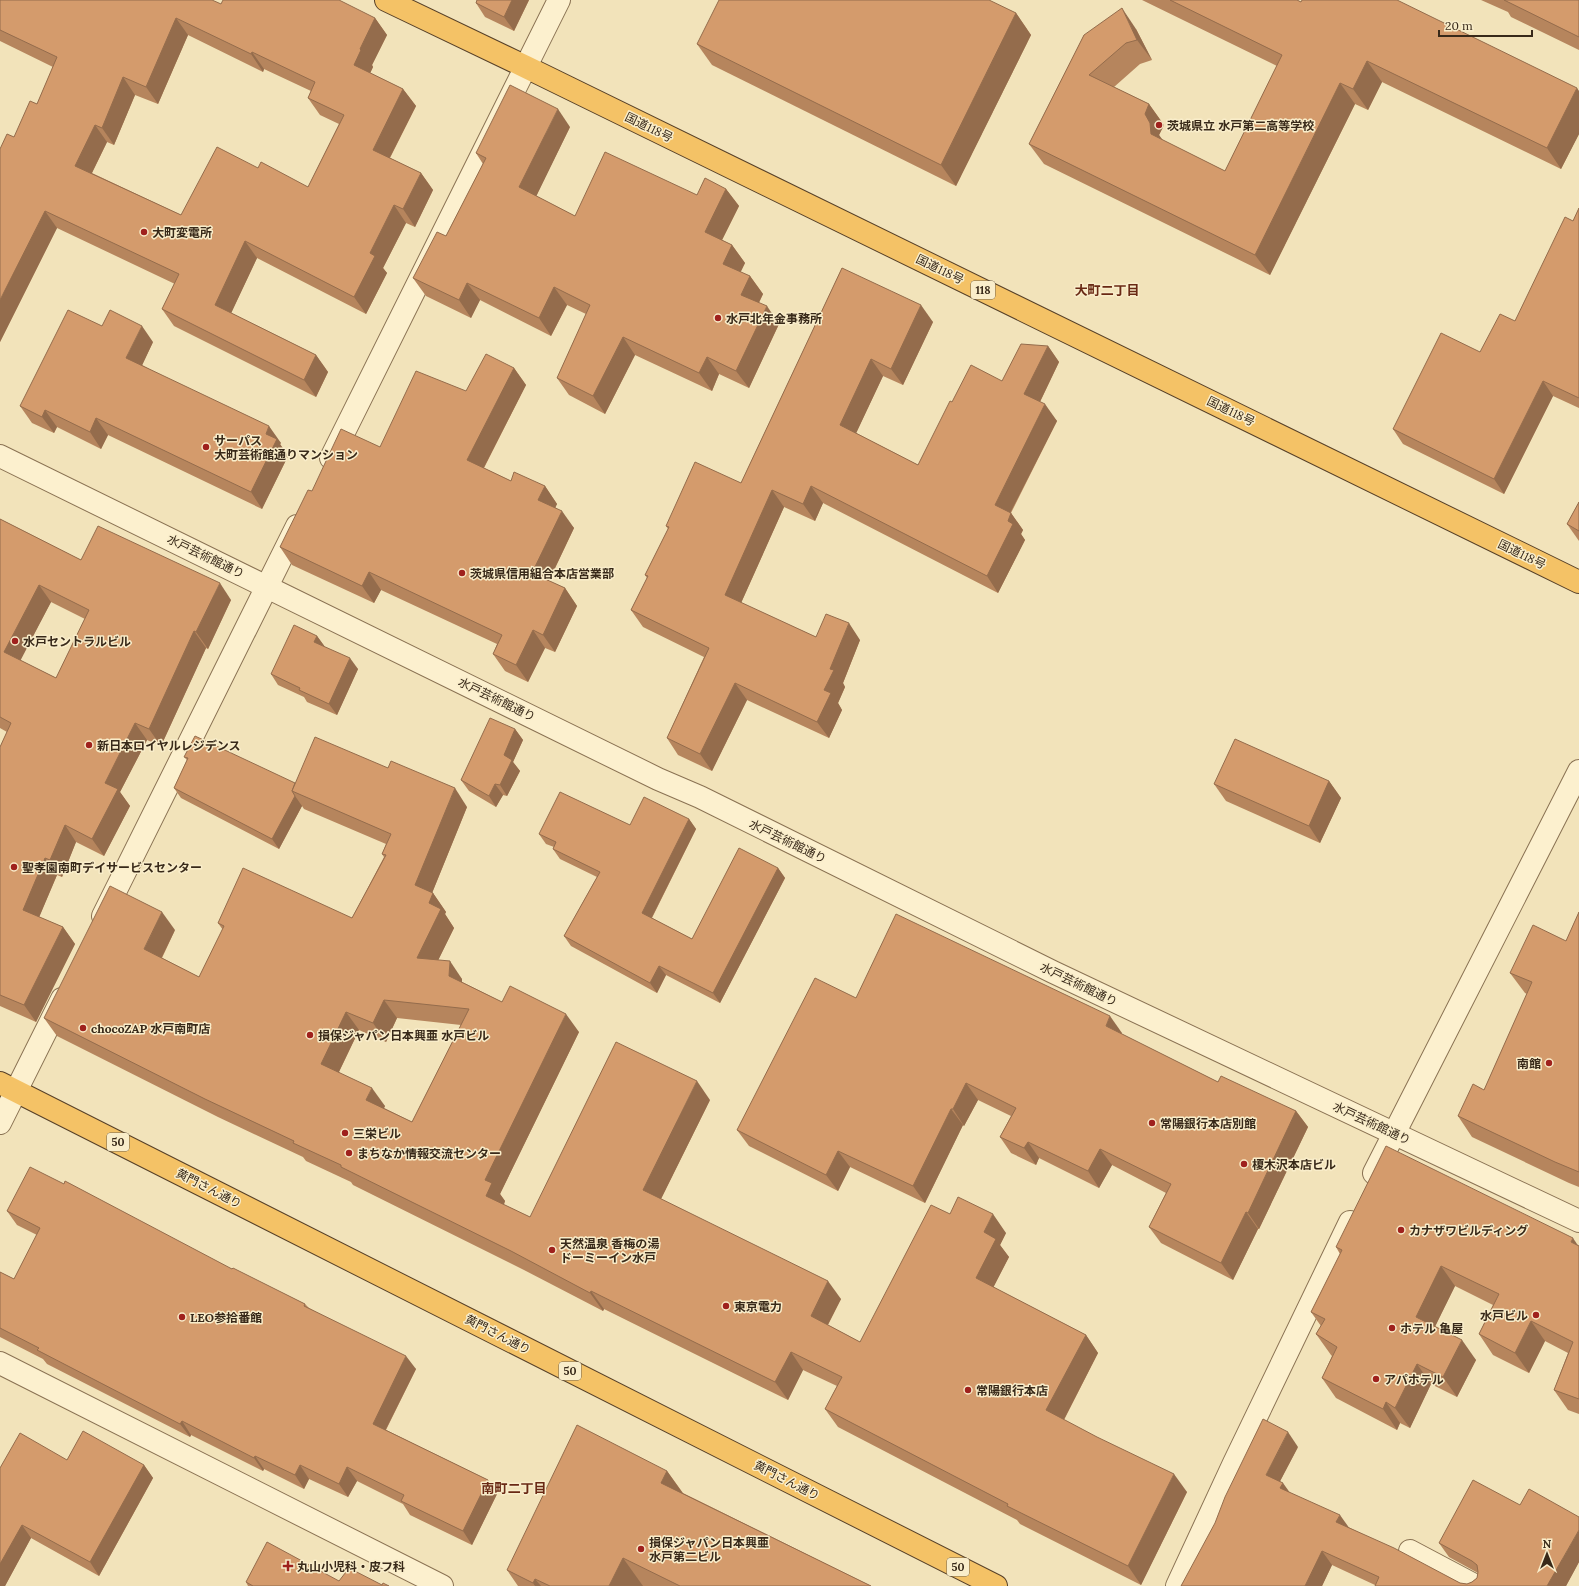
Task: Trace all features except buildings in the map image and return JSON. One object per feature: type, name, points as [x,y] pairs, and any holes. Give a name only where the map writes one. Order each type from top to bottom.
[{"type":"highway","name":"国道118号","points":[[386,0],[1579,582]]},
{"type":"highway","name":"黄門さん通り","points":[[8,1087],[996,1586]]},
{"type":"street","points":[[321,479],[559,0]]},
{"type":"street","name":"水戸芸術館通り","points":[[0,456],[268,586],[658,779],[700,797],[1053,972],[1579,1221]]},
{"type":"street","points":[[94,936],[306,508]]},
{"type":"street","points":[[1177,1586],[1234,1463],[1393,1133],[1579,771]]},
{"type":"street","points":[[0,1123],[8,1087],[72,979]]},
{"type":"street","points":[[0,1363],[442,1586]]},
{"type":"street","points":[[1410,1551],[1476,1586]]},
{"type":"place","name":"茨城県立 水戸第二高等学校","points":[[1159,125]]},
{"type":"place","name":"大町変電所","points":[[144,232]]},
{"type":"place","name":"水戸北年金事務所","points":[[718,318]]},
{"type":"place","name":"サーパス 大町芸術館通りマンション","points":[[206,447]]},
{"type":"place","name":"茨城県信用組合本店営業部","points":[[462,573]]},
{"type":"place","name":"水戸セントラルビル","points":[[15,641]]},
{"type":"place","name":"新日本ロイヤルレジデンス","points":[[89,745]]},
{"type":"place","name":"聖孝園南町デイサービスセンター","points":[[14,867]]},
{"type":"place","name":"chocoZAP 水戸南町店","points":[[83,1028]]},
{"type":"place","name":"損保ジャパン日本興亜 水戸ビル","points":[[310,1035]]},
{"type":"place","name":"南館","points":[[1549,1063]]},
{"type":"place","name":"常陽銀行本店別館","points":[[1152,1123]]},
{"type":"place","name":"三栄ビル","points":[[345,1133]]},
{"type":"place","name":"まちなか情報交流センター","points":[[349,1153]]},
{"type":"place","name":"榎木沢本店ビル","points":[[1244,1164]]},
{"type":"place","name":"カナザワビルディング","points":[[1401,1230]]},
{"type":"place","name":"天然温泉 香梅の湯 ドーミーイン水戸","points":[[552,1250]]},
{"type":"place","name":"東京電力","points":[[726,1306]]},
{"type":"place","name":"水戸ビル","points":[[1536,1315]]},
{"type":"place","name":"LEO参拾番館","points":[[182,1317]]},
{"type":"place","name":"ホテル 亀屋","points":[[1392,1328]]},
{"type":"place","name":"アパホテル","points":[[1376,1379]]},
{"type":"place","name":"常陽銀行本店","points":[[968,1390]]},
{"type":"place","name":"損保ジャパン日本興亜 水戸第二ビル","points":[[641,1549]]},
{"type":"place","name":"丸山小児科・皮フ科","points":[[288,1566]]},
{"type":"district","name":"大町二丁目","points":[[1107,290]]},
{"type":"district","name":"南町二丁目","points":[[514,1488]]}]
